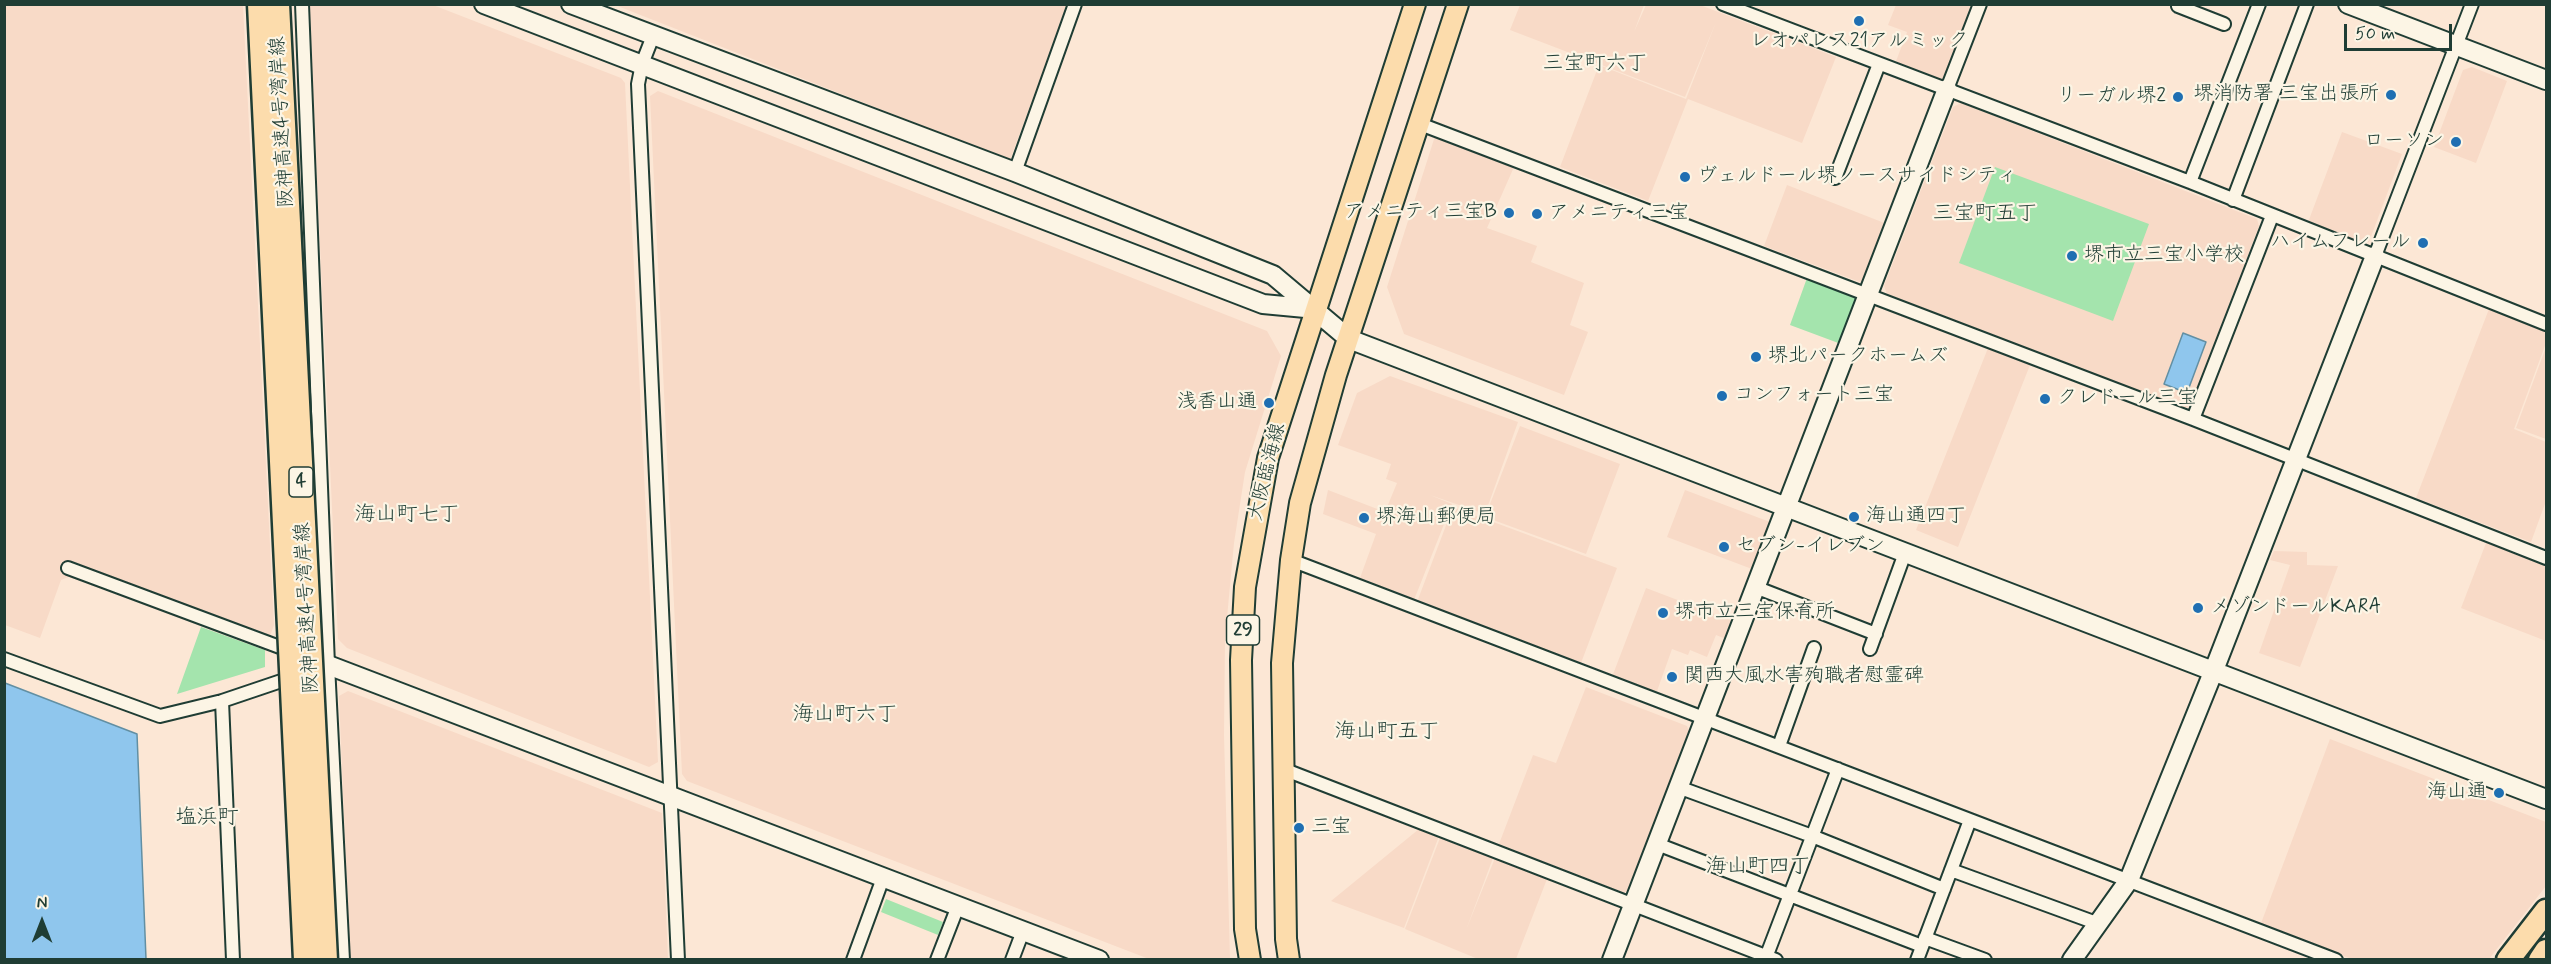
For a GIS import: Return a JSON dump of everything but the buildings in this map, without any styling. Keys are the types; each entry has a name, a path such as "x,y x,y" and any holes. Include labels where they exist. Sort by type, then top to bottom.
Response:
{"highway":[{"name":"阪神高速4号湾岸線","path":"259,4 305,960"},
{"name":"阪神高速4号湾岸線","path":"278,4 326,960"},
{"path":"2508,960 2547,911"},
{"path":"2540,960 2547,951"}],"main road":[{"name":"大阪臨海線","path":"1250,960 1245,928 1242,672 1245,587 1268,458 1415,4"},
{"name":"大阪臨海線","path":"1288,960 1282,663 1291,560 1300,503 1336,375 1458,4"}],"street":[{"path":"302,4 342,960"},
{"path":"484,4 1263,304 1316,309"},
{"path":"571,4 1015,172 1273,275 1349,339 2547,799"},
{"path":"1015,172 1075,4"},
{"path":"1723,4 2190,182 2547,324"},
{"path":"1613,959 1980,4"},
{"path":"2179,4 2178,6 2224,24"},
{"path":"2190,182 2259,4"},
{"path":"2234,200 2307,4"},
{"path":"2348,4 2547,80"},
{"path":"2072,960 2129,880 2214,670 2472,4"},
{"path":"653,36 642,64 638,84 678,960"},
{"path":"1835,178 1879,64"},
{"path":"1420,124 2193,419 2547,558"},
{"path":"2193,419 2272,216"},
{"path":"1870,649 1905,553"},
{"path":"1291,560 2336,960"},
{"path":"68,568 1099,960"},
{"path":"1755,587 1876,634"},
{"path":"1779,746 1814,648"},
{"path":"4,659 160,716 222,701 328,665"},
{"path":"222,701 233,960"},
{"path":"1283,769 1769,958 1789,896 1838,769"},
{"path":"1678,787 1812,836 1944,889"},
{"path":"1917,960 1970,819"},
{"path":"1657,844 1789,896 1923,942 1985,960"},
{"path":"1951,870 2099,924"},
{"path":"853,960 883,878"},
{"path":"937,960 958,906"},
{"path":"1012,960 1023,931"}],"shaded area":[{"path":"4,5 243,5 274,625 265,650 71,576 61,580 40,638 5,625"},
{"path":"309,5 433,5 621,78 625,83 658,762 649,767 347,648 338,639"},
{"path":"615,5 1067,5 1010,160"},
{"path":"1520,5 1644,5 1634,32 1646,5 1700,5 1836,57 1802,143 1688,99 1648,201 1560,167 1599,65 1686,99 1716,22 1685,97 1510,30"},
{"path":"1896,5 1975,5 1948,78 1940,80 1895,64 1907,32 1888,25"},
{"path":"2472,67 2507,81 2476,163 2434,147 2463,70"},
{"path":"658,91 1267,331 1281,356 1245,472 1234,543 1225,639 1224,735 1230,959 1149,959 687,781 682,774 650,96"},
{"name":"堺市立三宝小学校","path":"1961,103 2257,219 2259,226 2191,405 2184,408 1887,294 1884,286 1953,107"},
{"path":"2342,132 2402,154 2369,242 2360,244 2307,225"},
{"path":"1435,136 1514,167 1487,228 1537,246 1531,262 1584,283 1570,325 1588,332 1564,395 1404,334 1387,287"},
{"path":"1787,185 1887,224 1866,279 1860,282 1764,246"},
{"path":"2489,309 2546,331 2546,343 2514,429 2546,442 2546,501 2531,542 2416,498"},
{"path":"2546,347 2546,439 2516,428"},
{"path":"1988,348 2030,365 1958,547 1916,530"},
{"path":"1390,376 1518,422 1485,514 1430,495 1452,504 1414,600 1360,578 1376,534 1323,514 1328,490 1385,512 1397,483 1386,479 1391,464 1338,445 1357,393"},
{"path":"1520,426 1620,464 1586,554 1485,517"},
{"path":"1685,490 1770,522 1752,569 1667,537"},
{"path":"1453,507 1617,568 1581,663 1417,602"},
{"path":"2486,543 2546,566 2546,641 2461,608"},
{"path":"2274,551 2307,552 2307,565 2338,566 2300,667 2259,653 2290,565 2270,560"},
{"path":"1646,588 1733,621 1726,639 1716,635 1707,657 1690,650 1688,655 1672,649 1656,694 1612,677"},
{"path":"1586,687 1687,726 1690,734 1631,889 1624,893 1499,844 1533,755 1556,763"},
{"path":"348,691 662,813 668,959 350,959 339,696"},
{"path":"2330,739 2546,822 2546,886 2489,959 2352,959 2260,926"},
{"path":"1419,829 1439,836 1404,928 1331,901"},
{"path":"1440,838 1493,858 1466,930 1495,858 1547,879 1516,959 1478,959 1405,929"}],"green space":[{"path":"1995,167 2149,224 2113,321 1959,263"},
{"path":"1807,278 1854,296 1857,302 1841,344 1790,325"},
{"path":"201,627 265,650 265,667 177,694"},
{"path":"886,899 943,922 938,935 881,912"}],"water":[{"path":"2183,333 2206,342 2187,393 2164,384"},
{"path":"5,683 137,734 146,959 5,959"}],"place":[{"name":"レオパレス21アルミック","path":"1859,21"},
{"name":"堺消防署 三宝出張所","path":"2391,95"},
{"name":"リーガル堺2","path":"2178,97"},
{"name":"ローソン","path":"2456,142"},
{"name":"ヴェルドール堺ノースサイドシティ","path":"1685,177"},
{"name":"アメニティ三宝B","path":"1509,213"},
{"name":"アメニティ三宝","path":"1537,214"},
{"name":"ハイムフレール","path":"2423,243"},
{"name":"堺市立三宝小学校","path":"2072,256"},
{"name":"堺北パークホームズ","path":"1756,357"},
{"name":"コンフォート三宝","path":"1722,396"},
{"name":"クレドール三宝","path":"2045,399"},
{"name":"浅香山通","path":"1269,403"},
{"name":"海山通四丁","path":"1854,517"},
{"name":"堺海山郵便局","path":"1364,518"},
{"name":"セブン-イレブン","path":"1724,547"},
{"name":"メゾンドールKARA","path":"2198,608"},
{"name":"堺市立三宝保育所","path":"1663,613"},
{"name":"関西大風水害殉職者慰霊碑","path":"1672,677"},
{"name":"海山通","path":"2499,793"},
{"name":"三宝","path":"1299,828"}],"district":[{"name":"三宝町六丁","path":"1595,65"},
{"name":"三宝町五丁","path":"1985,215"},
{"name":"海山町七丁","path":"407,516"},
{"name":"海山町六丁","path":"845,716"},
{"name":"海山町五丁","path":"1387,733"},
{"name":"塩浜町","path":"207,819"},
{"name":"海山町四丁","path":"1758,868"}]}
